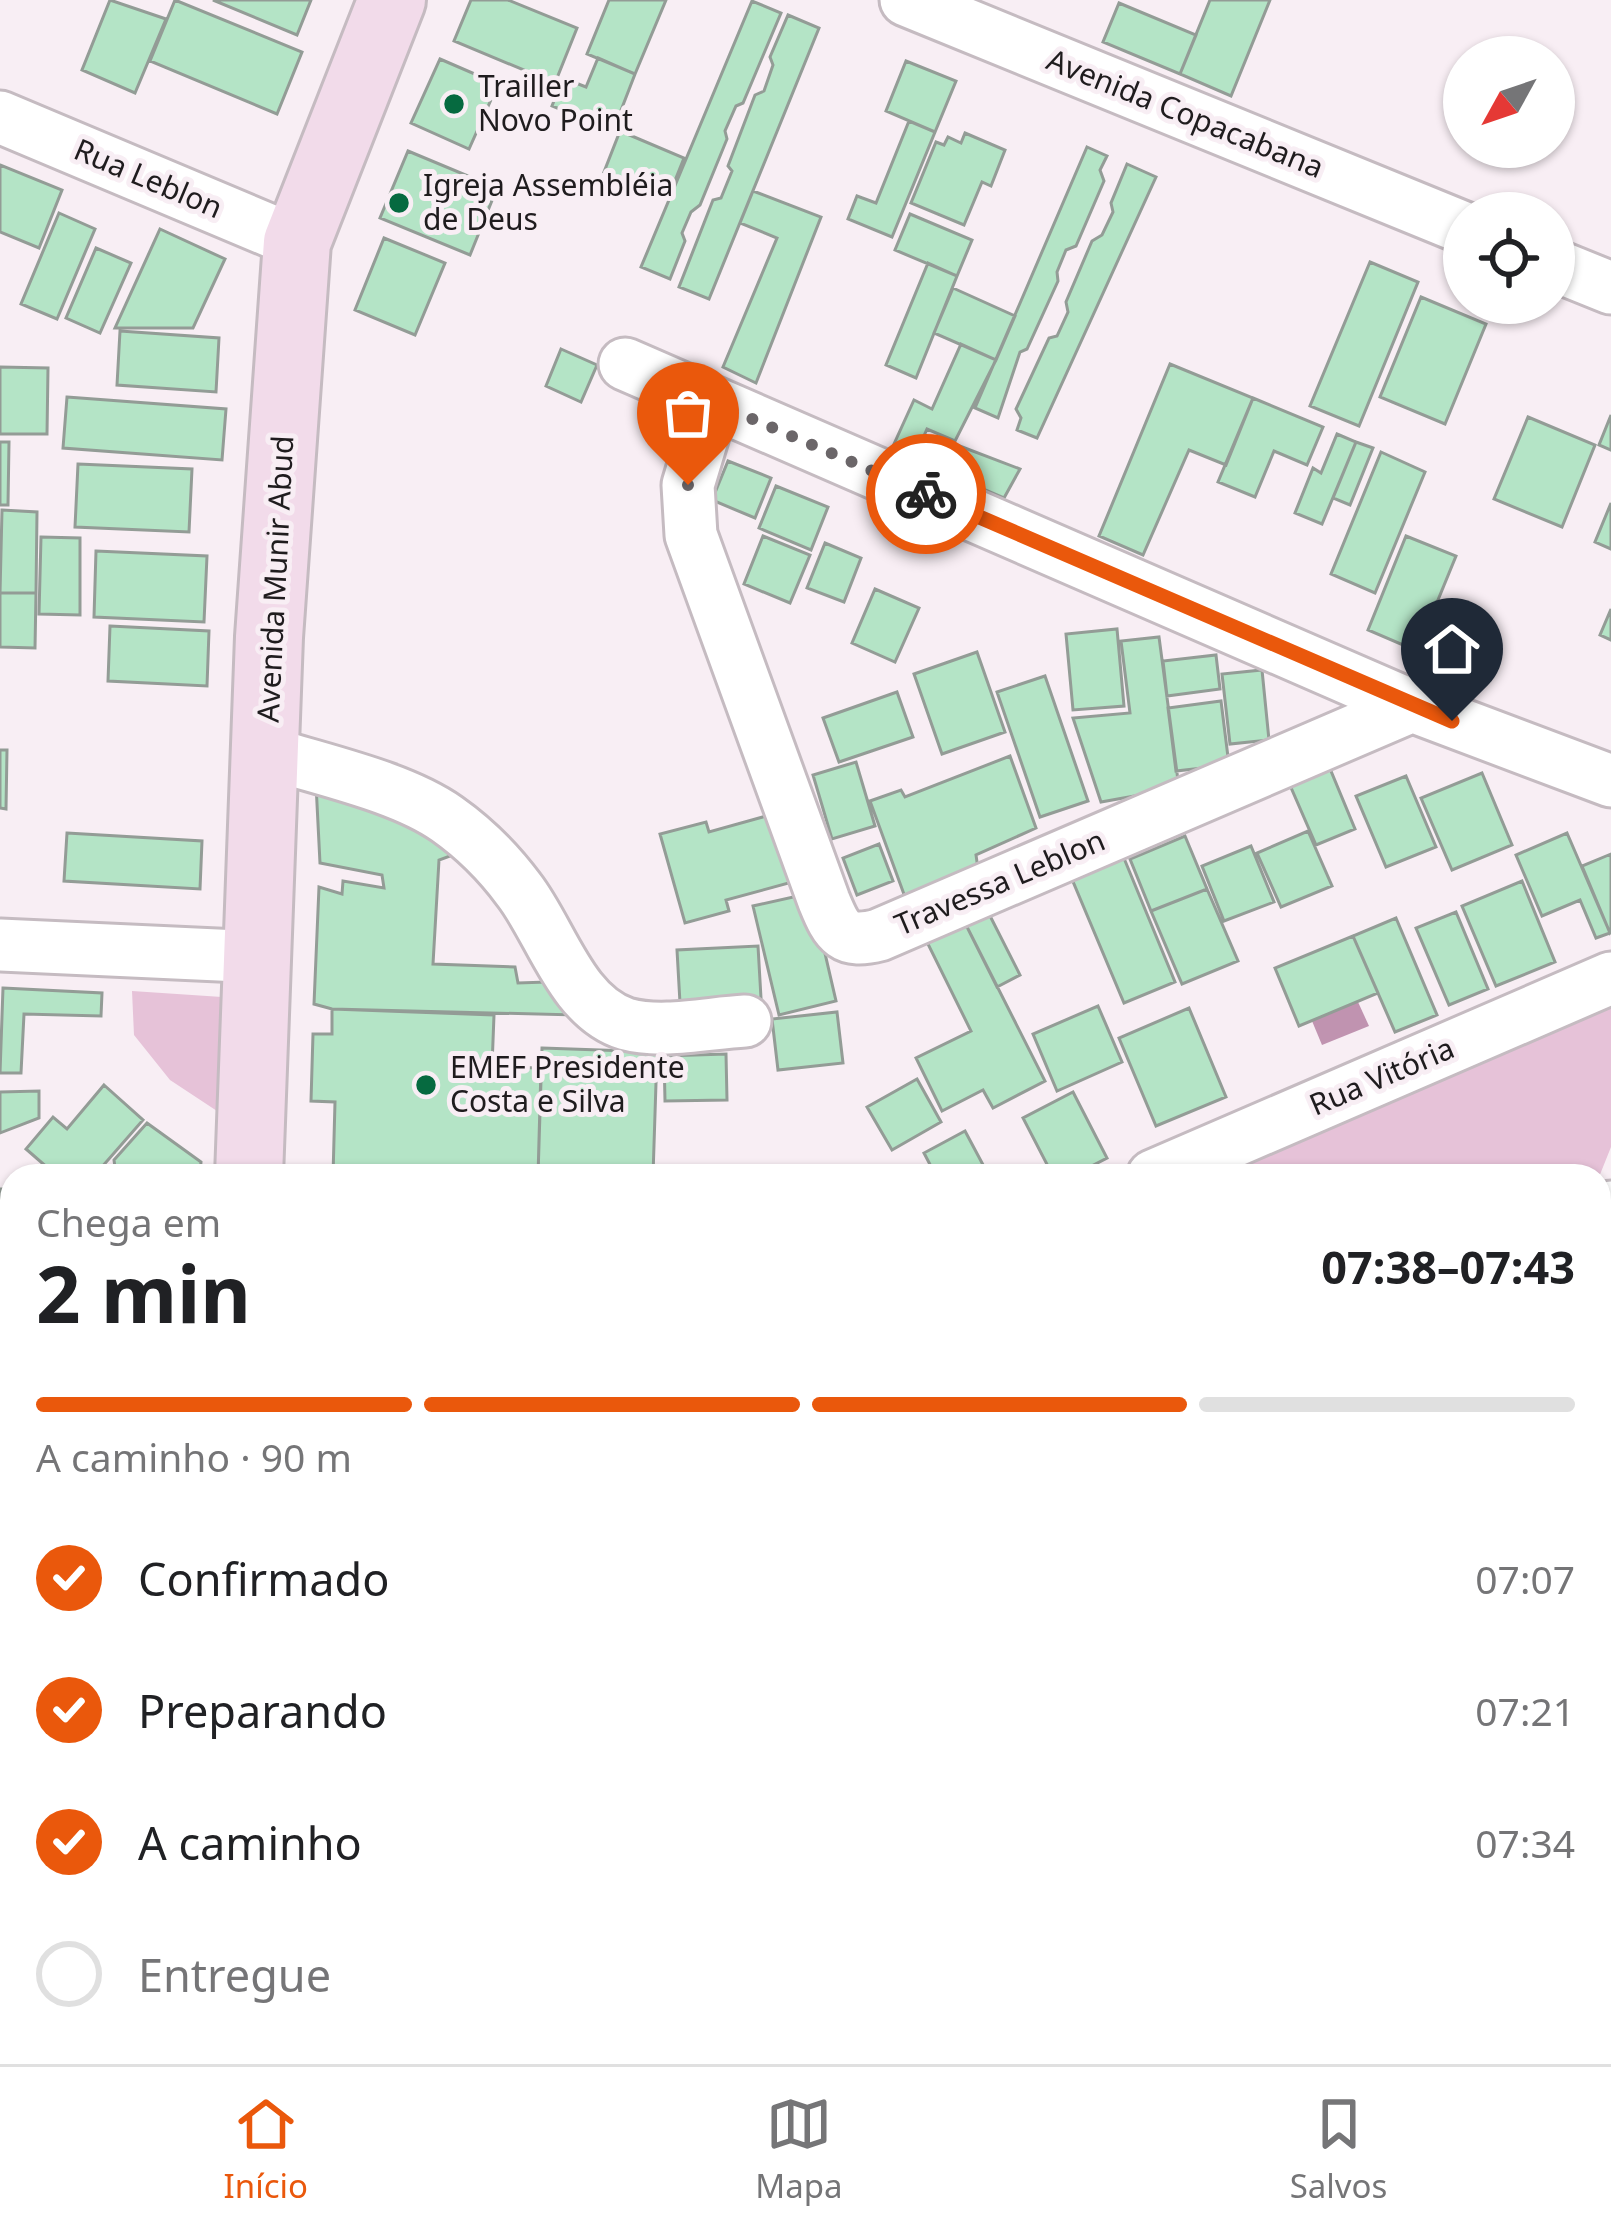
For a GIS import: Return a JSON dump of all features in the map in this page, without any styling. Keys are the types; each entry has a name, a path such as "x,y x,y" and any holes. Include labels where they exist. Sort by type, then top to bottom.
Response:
{"street":[{"name":"Avenida Munir Abud","path":"250,1164 269,638 297,242 392,0"},
{"name":"Avenida Copacabana","path":"906,0 1443,219"},
{"name":"Rua Leblon","path":"0,117 297,242"},
{"path":"1575,273 1611,288"},
{"path":"625,364 1412,706 1611,781"},
{"name":"Travessa Leblon","path":"713,402 688,485 691,535 824,901 847,938 879,935 1412,706"},
{"path":"266,752 404,798 444,817 484,850 521,892 596,1007 624,1024 658,1027 745,1021"},
{"path":"0,946 260,957"},
{"name":"Rua Vitória","path":"1182,1164 1611,978"}],"shaded area":[{"path":"132,991 222,997 217,1111 170,1080 134,1035"},
{"path":"1611,1000 1611,1147 1604,1164 1236,1164"},
{"path":"1358,1002 1369,1026 1322,1045 1312,1021"}],"building":[{"path":"110,0 166,19 135,93 82,70"},
{"path":"175,0 302,52 277,114 150,61"},
{"path":"213,0 311,0 297,35"},
{"path":"471,0 508,0 577,28 555,83 454,41"},
{"path":"609,0 666,0 635,74 587,54"},
{"path":"1210,0 1270,0 1231,96 1180,74"},
{"path":"752,1 781,13 743,103 736,106 725,131 727,139 700,205 691,212 682,233 685,241 670,279 641,267"},
{"path":"1119,3 1196,35 1180,74 1103,42"},
{"path":"788,15 819,28 709,299 679,287 713,200 721,198 732,171 728,166 755,95 764,91 773,65 770,57"},
{"path":"598,58 635,74 613,131 552,106 563,78 586,87"},
{"name":"Trailler Novo Point","path":"440,59 498,84 469,149 411,123"},
{"path":"906,61 956,81 935,132 886,111"},
{"path":"909,121 935,132 892,237 848,219 857,196 876,203"},
{"path":"620,131 684,158 668,198 604,172"},
{"path":"965,133 1005,150 991,186 982,182 964,225 911,203 936,142 944,145 948,137 961,143"},
{"path":"1087,147 1107,156 1100,170 1104,181 1076,246 1066,250 1058,281 1027,349 1020,352 998,418 975,408"},
{"path":"408,151 497,188 470,255 380,218"},
{"path":"1127,164 1156,177 1037,438 1017,430 1021,418 1016,409 1049,338 1057,336 1068,312 1066,302 1092,241 1102,235 1113,212 1111,203"},
{"path":"0,165 62,190 39,248 0,232"},
{"path":"753,191 821,217 756,383 723,367 777,238 740,223"},
{"path":"59,213 95,229 57,319 21,304"},
{"path":"910,214 972,240 957,276 895,250"},
{"path":"160,229 225,259 193,328 115,328"},
{"path":"384,238 445,263 415,335 355,310"},
{"path":"96,248 131,263 100,333 66,318"},
{"path":"1370,262 1418,282 1359,426 1310,406"},
{"path":"928,263 957,276 916,378 886,365"},
{"path":"953,288 1015,316 996,360 934,333"},
{"path":"1421,297 1443,306 1443,324 1486,324 1445,424 1380,397"},
{"path":"120,331 219,338 216,392 117,385"},
{"path":"961,344 996,360 955,441 927,429 911,465 889,455 914,400 932,409"},
{"path":"561,349 597,365 581,402 546,386"},
{"path":"1170,364 1253,398 1226,465 1189,450 1143,555 1099,536"},
{"path":"0,367 48,368 47,434 0,434"},
{"path":"67,397 226,409 222,460 63,448"},
{"path":"1253,398 1323,427 1307,465 1274,451 1255,497 1218,482"},
{"path":"1611,415 1611,450 1599,445"},
{"path":"1528,417 1595,445 1562,527 1494,499"},
{"path":"1337,434 1356,442 1322,524 1295,513 1313,468 1321,473"},
{"path":"0,442 9,442 8,505 0,505"},
{"path":"1356,442 1373,448 1350,505 1333,498"},
{"path":"957,445 1020,469 1004,498 943,472"},
{"path":"1381,452 1425,472 1375,593 1331,574"},
{"path":"728,461 771,478 755,518 712,500"},
{"path":"78,464 192,469 189,532 75,527"},
{"path":"776,486 828,507 811,550 759,528"},
{"path":"1611,503 1611,549 1595,542"},
{"path":"2,510 37,512 36,593 0,593"},
{"path":"763,536 810,555 790,603 744,584"},
{"path":"1406,536 1456,556 1417,651 1368,630"},
{"path":"41,537 80,538 80,615 39,614"},
{"path":"825,543 861,558 844,602 807,588"},
{"path":"96,551 207,556 204,622 94,617"},
{"path":"875,589 919,608 895,662 852,643"},
{"path":"0,593 36,593 35,648 0,647"},
{"path":"1611,609 1611,640 1600,635"},
{"path":"110,626 209,631 207,686 108,681"},
{"path":"1117,629 1124,706 1073,710 1066,634"},
{"path":"1159,637 1179,788 1101,802 1073,718 1130,713 1121,641"},
{"path":"977,652 1005,732 942,754 914,674"},
{"path":"1216,655 1220,689 1167,696 1163,661"},
{"path":"1262,670 1269,740 1230,744 1222,674"},
{"path":"1045,676 1088,801 1040,817 997,692"},
{"path":"897,692 913,737 839,762 823,718"},
{"path":"1221,701 1229,765 1176,771 1168,708"},
{"path":"0,750 7,750 6,809 0,808"},
{"path":"1010,756 1036,828 976,855 978,869 905,897 870,801 901,790 905,797"},
{"path":"1326,759 1355,829 1316,845 1286,776"},
{"path":"856,762 875,826 832,839 813,775"},
{"path":"1482,773 1512,845 1452,870 1421,798"},
{"path":"1406,776 1436,847 1386,867 1356,796"},
{"path":"316,784 426,819 461,852 439,860 433,964 515,967 518,983 547,982 575,1015 332,1009 314,1004 319,887 342,894 343,881 384,888 382,875 320,863"},
{"path":"777,813 796,881 726,900 729,911 685,923 660,834 706,822 709,832"},
{"path":"1308,831 1332,886 1281,907 1257,853"},
{"path":"67,833 202,841 200,889 64,881"},
{"path":"1567,833 1610,933 1596,938 1580,900 1542,916 1516,855"},
{"path":"1185,836 1207,889 1151,911 1130,859"},
{"path":"879,844 893,881 857,895 843,858"},
{"path":"1251,846 1274,902 1224,921 1202,866"},
{"path":"1121,851 1175,982 1124,1003 1069,872"},
{"path":"1611,854 1611,932 1610,933 1582,866"},
{"path":"1522,881 1555,962 1496,986 1462,906"},
{"path":"1207,889 1238,961 1182,984 1151,911"},
{"path":"811,893 836,1001 779,1015 753,906"},
{"path":"985,906 1020,975 997,987 962,917"},
{"path":"1456,912 1488,989 1449,1005 1416,928"},
{"path":"962,917 1045,1081 993,1108 983,1090 942,1111 916,1058 971,1031 924,936"},
{"path":"1396,918 1437,1015 1395,1032 1353,936"},
{"path":"1353,936 1378,993 1299,1026 1275,968"},
{"path":"758,946 761,998 680,1003 677,950"},
{"path":"3,988 102,993 101,1016 24,1014 21,1073 0,1073"},
{"path":"1098,1006 1122,1062 1057,1091 1033,1034"},
{"path":"1189,1008 1226,1097 1156,1126 1119,1038"},
{"name":"EMEF Presidente Costa e Silva","path":"332,1009 494,1015 492,1067 541,1068 538,1164 333,1164 335,1102 311,1101 313,1034 332,1034"},
{"path":"837,1012 843,1063 778,1070 772,1019"},
{"path":"542,1048 657,1052 653,1164 538,1164"},
{"path":"726,1054 727,1100 665,1101 664,1056"},
{"path":"917,1079 941,1122 892,1150 867,1107"},
{"path":"104,1085 143,1120 104,1164 43,1164 26,1149 53,1117 67,1129"},
{"path":"39,1091 39,1118 0,1133 0,1092"},
{"path":"1073,1092 1107,1158 1095,1164 1047,1164 1023,1118"},
{"path":"147,1123 201,1162 114,1164"},
{"path":"965,1131 983,1164 930,1164 924,1153"}],"way so far":[{"path":"688,485 713,402 926,494"}],"place":[{"name":"Trailler Novo Point","path":"454,104"},
{"name":"Igreja Assembléia de Deus","path":"399,203"},
{"name":"EMEF Presidente Costa e Silva","path":"426,1085"}],"route":[{"path":"926,494 1452,721"}]}
